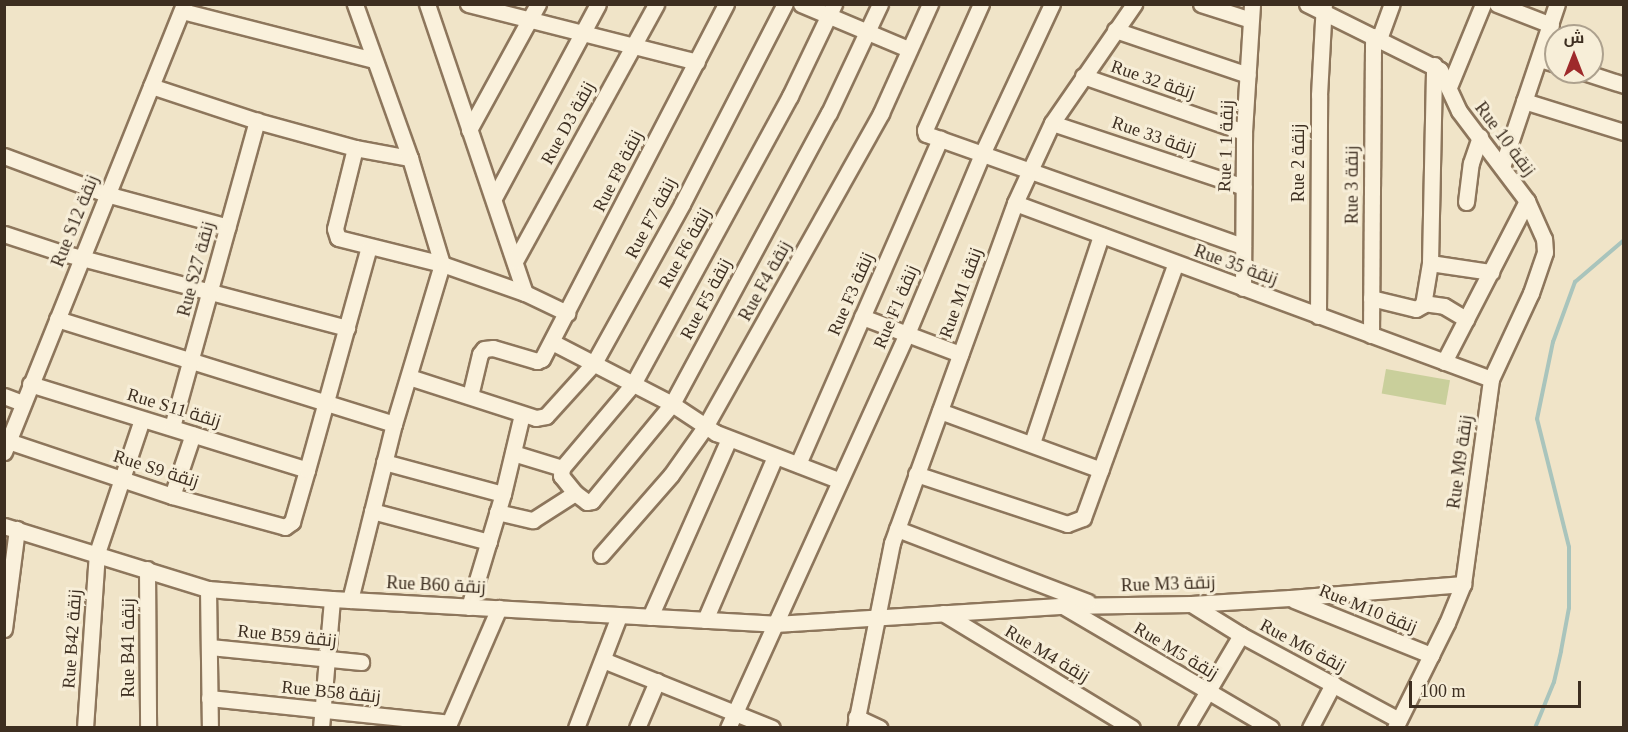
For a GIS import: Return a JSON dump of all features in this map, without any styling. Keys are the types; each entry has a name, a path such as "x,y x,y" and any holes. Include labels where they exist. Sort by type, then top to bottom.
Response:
{"street":[{"path":"350,600 394,424 442,264 410,158 355,4"},
{"path":"427,4 525,293"},
{"path":"468,4 697,62"},
{"path":"469,130 538,4"},
{"path":"494,198 598,4"},
{"name":"Rue D3 زنقة","path":"515,261 656,4"},
{"name":"Rue F8 زنقة","path":"548,349 726,4"},
{"name":"Rue F7 زنقة","path":"522,414 536,418 546,416 594,363 682,204 785,4"},
{"path":"801,4 832,10 866,31 908,49"},
{"name":"Rue F5 زنقة","path":"575,494 587,502 592,501 672,404 829,113 880,4"},
{"name":"Rue F4 زنقة","path":"601,555 671,475 705,427 881,113 930,4"},
{"name":"Rue 35 زنقة","path":"981,4 925,130 926,134 1244,246"},
{"name":"Rue F1 زنقة","path":"728,728 838,480 906,336 982,154 1052,4"},
{"name":"Rue M1 زنقة","path":"855,722 887,560 1015,203 1028,170 1052,123 1134,4"},
{"path":"1202,4 1251,20"},
{"name":"Rue 1 زنقة 1","path":"1242,288 1244,132 1252,4"},
{"path":"1307,4 1323,8 1434,65 1430,263 1424,303 1421,308 1416,309 1371,298"},
{"name":"Rue 3 زنقة","path":"1371,335 1376,37 1392,4"},
{"path":"1449,87 1483,4"},
{"path":"1497,4 1548,24"},
{"path":"1551,24 1557,4"},
{"path":"183,8 374,60"},
{"name":"Rue S12 زنقة","path":"6,447 106,194 183,8"},
{"name":"Rue 2 زنقة","path":"1318,316 1317,171 1323,8"},
{"name":"Rue F6 زنقة","path":"562,468 633,384 790,96 832,10"},
{"path":"1115,30 1248,75"},
{"path":"1502,167 1544,47"},
{"path":"1540,59 1544,60"},
{"name":"Rue 10 زنقة","path":"1434,65 1444,75 1459,111 1527,201 1444,362"},
{"name":"Rue 32 زنقة","path":"1083,76 1244,132"},
{"path":"1604,79 1623,85"},
{"path":"151,87 257,122 355,148 410,158"},
{"path":"1524,101 1623,132"},
{"name":"Rue S27 زنقة","path":"172,427 212,292 257,122"},
{"name":"Rue 33 زنقة","path":"1052,123 1244,187"},
{"path":"1466,202 1471,163 1480,137"},
{"name":"Rue F3 زنقة","path":"798,464 940,139"},
{"path":"355,148 335,234 338,238 442,264 525,293 567,313"},
{"path":"4,156 106,194 228,227"},
{"name":"Rue M9 زنقة","path":"1397,724 1448,623 1462,584 1491,379 1543,263 1544,239 1527,201"},
{"name":"Rue 35 زنقة","path":"1015,203 1491,379"},
{"path":"4,234 346,328"},
{"path":"1032,443 1101,235"},
{"path":"308,470 369,247"},
{"path":"916,474 1067,524 1083,518 1176,263"},
{"path":"1430,263 1491,272"},
{"path":"1424,303 1444,306 1466,319"},
{"path":"862,317 906,336 960,354"},
{"path":"57,319 394,424"},
{"path":"470,396 480,354 484,349 493,348 537,361 548,349 594,363 672,404 705,427 729,439 838,480"},
{"path":"409,377 522,414 503,494 469,607"},
{"name":"Rue S11 زنقة","path":"30,384 308,470"},
{"path":"4,396 22,403"},
{"path":"940,411 1101,470"},
{"name":"Rue B42 زنقة","path":"85,728 97,553 142,418"},
{"path":"172,496 193,435"},
{"path":"650,617 729,439"},
{"name":"Rue S9 زنقة","path":"6,447 122,478 172,496 281,528 292,522 308,470"},
{"path":"497,513 536,520 575,494 561,476 562,468 513,453"},
{"path":"705,620 775,457"},
{"path":"384,462 503,494"},
{"path":"372,511 489,542"},
{"path":"4,629 11,528"},
{"name":"Rue B60 زنقة","path":"11,528 208,589 332,599 775,624 875,618"},
{"path":"897,529 1096,606"},
{"name":"Rue B41 زنقة","path":"147,569 148,728"},
{"name":"Rue M3 زنقة","path":"875,618 1063,606 1191,604 1462,584"},
{"path":"208,589 210,728"},
{"name":"Rue M10 زنقة","path":"1290,598 1431,655"},
{"path":"321,728 332,599"},
{"name":"Rue M6 زنقة","path":"1191,604 1241,635 1333,684 1397,724"},
{"name":"Rue M5 زنقة","path":"1063,606 1271,728"},
{"path":"448,725 499,608"},
{"name":"Rue M4 زنقة","path":"943,613 1132,728"},
{"path":"576,728 619,616"},
{"path":"1186,728 1241,635"},
{"name":"Rue B59 زنقة","path":"210,647 361,662"},
{"path":"603,660 772,728"},
{"path":"637,728 657,681"},
{"path":"1310,728 1333,684"},
{"name":"Rue B58 زنقة","path":"209,698 448,725"},
{"path":"855,722 880,728"}],"green space":[{"path":"1386,369 1450,380 1446,405 1382,394"}],"waterway":[{"path":"1535,728 1554,682 1569,608 1569,547 1537,419 1553,342 1575,282 1624,240"}]}
